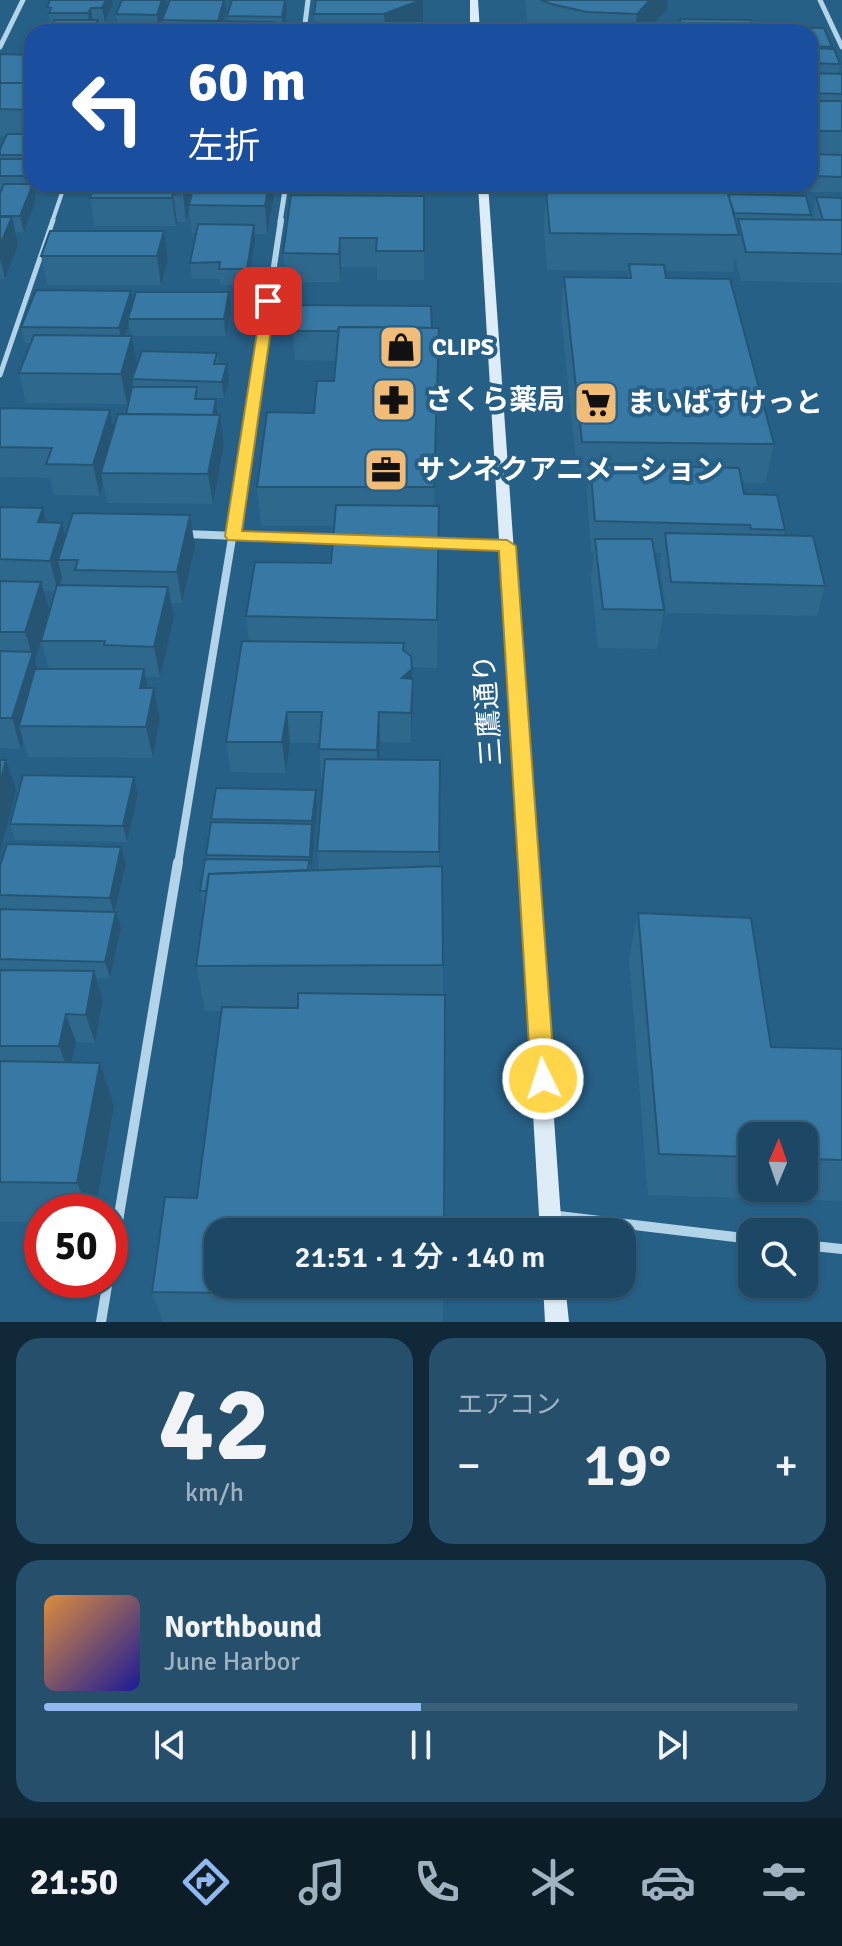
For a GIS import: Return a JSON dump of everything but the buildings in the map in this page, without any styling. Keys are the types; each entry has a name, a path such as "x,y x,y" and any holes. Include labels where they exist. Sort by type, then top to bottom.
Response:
{"main road":[{"path":"474,0 475,24"},
{"name":"三鷹通り","path":"484,192 551,1218"},
{"path":"555,1298 557,1322"}],"street":[{"path":"0,47 23,0"},
{"path":"305,24 308,0"},
{"path":"820,0 842,47"},
{"path":"123,1194 233,536 285,192"},
{"path":"171,534 358,541"},
{"path":"420,543 507,546"},
{"path":"636,1230 738,1238"},
{"path":"818,1246 842,1249"},
{"path":"101,1322 105,1298"}],"lane":[{"path":"0,375 62,192"}],"place":[{"name":"CLIPS","path":"401,347"},
{"name":"さくら薬局","path":"394,400"},
{"name":"まいばすけっと","path":"596,403"},
{"name":"サンネクアニメーション","path":"386,470"}],"route":[{"path":"268,301 233,536 507,546 543,1079"}]}
